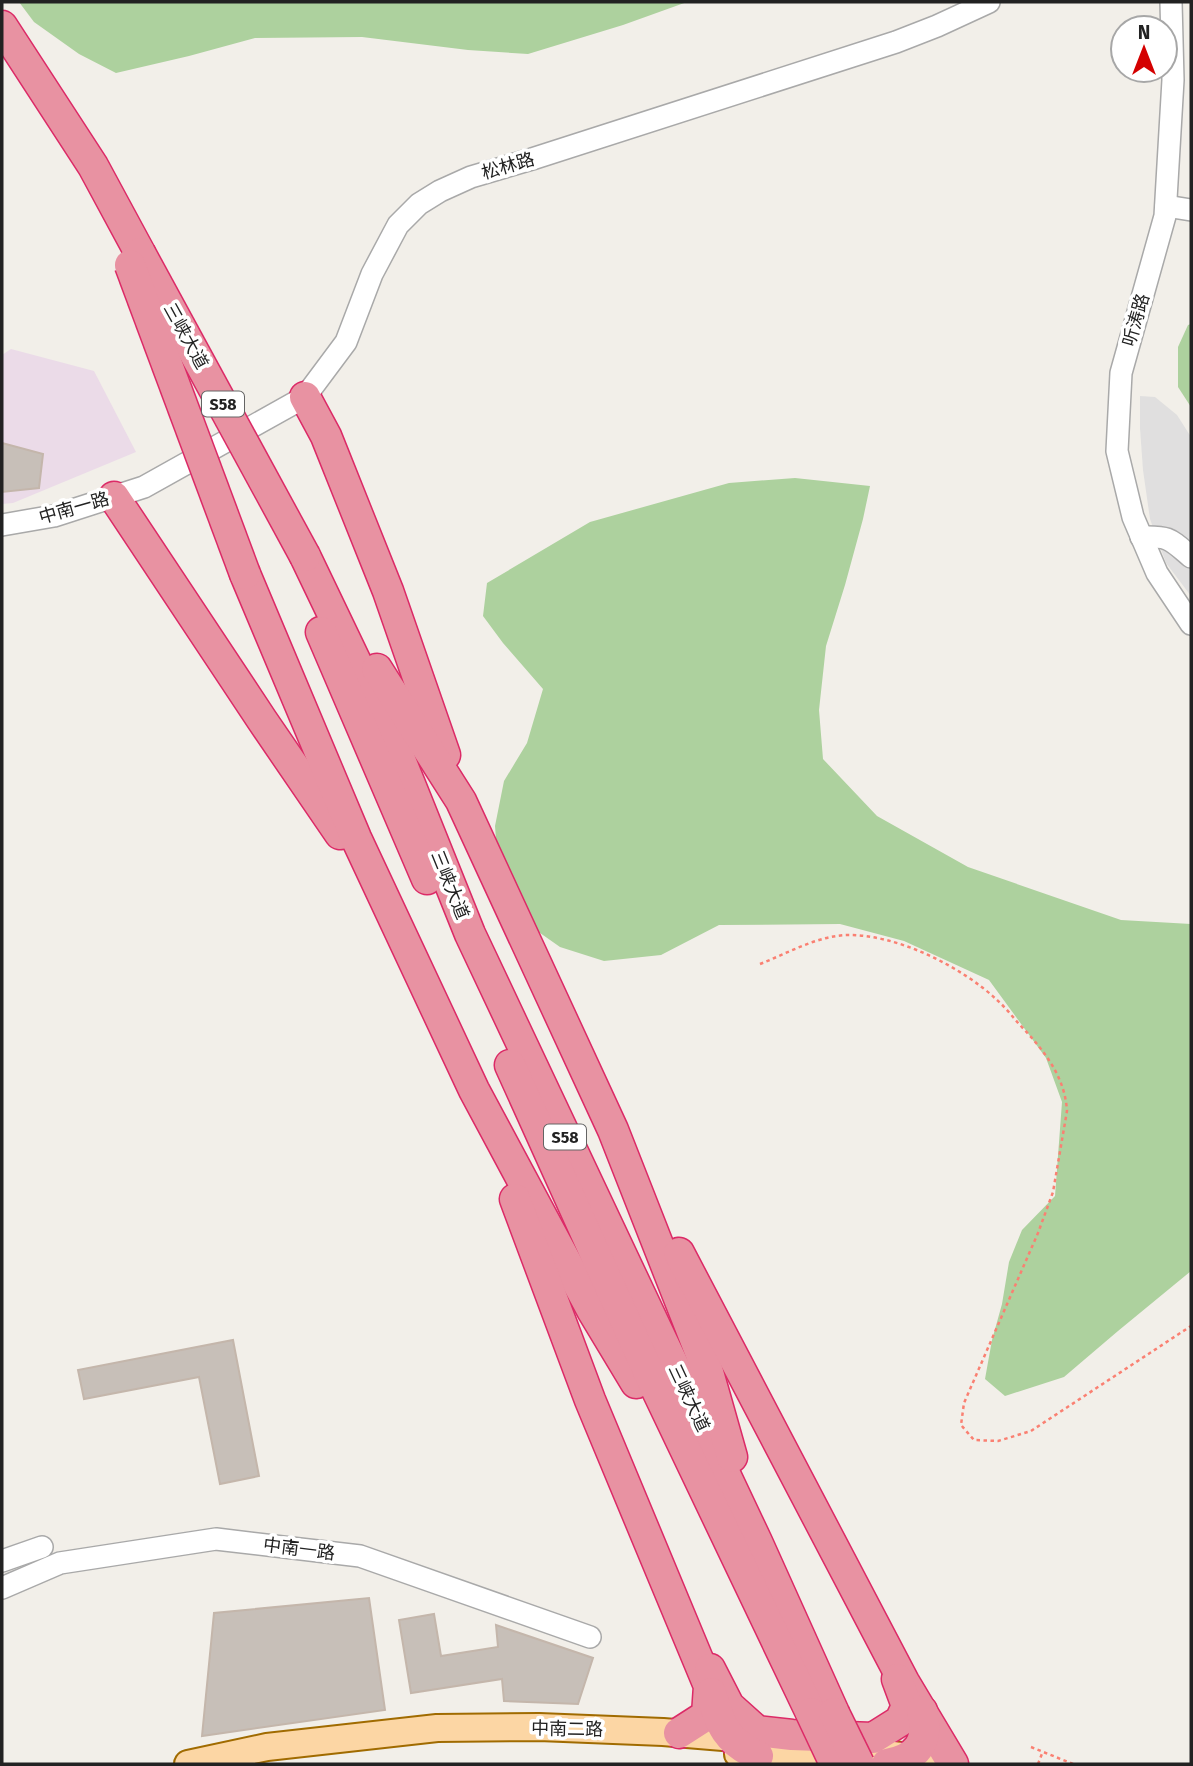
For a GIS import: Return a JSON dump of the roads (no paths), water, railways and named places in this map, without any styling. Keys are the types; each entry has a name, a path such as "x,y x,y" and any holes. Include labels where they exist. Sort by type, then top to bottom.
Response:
{"highway":[{"name":"三峡大道","path":"2,26 93,166 134,257 387,727 470,934 757,1542 823,1713 835,1764"},
{"name":"三峡大道","path":"2,64 66,163 134,257"},
{"path":"134,257 245,574 356,838 474,1090 592,1310 726,1535"},
{"path":"305,397 326,436 388,591 461,801 613,1130 887,1648 953,1764"},
{"path":"114,497 392,915"},
{"path":"298,559 461,801"},
{"name":"三峡大道","path":"298,559 399,816 654,1384 726,1535 823,1713 860,1764"},
{"path":"474,1090 590,1400 709,1686 719,1720 739,1746 758,1756"},
{"path":"613,1130 708,1373 757,1542"},
{"path":"660,1568 729,1706 757,1731 873,1738 891,1727 900,1721 907,1706 887,1648"},
{"path":"679,1733 707,1715 709,1686"},
{"path":"898,1760 916,1752 924,1738 926,1725 922,1711"}],"main road":[{"name":"中南二路","path":"188,1764 267,1746 437,1728 539,1727 730,1737 947,1764"},
{"name":"中南二路","path":"255,1764 436,1743 540,1743 860,1764"}],"street":[{"name":"松林路","path":"144,487 305,397 346,342 372,274 398,225 419,204 440,191 471,177 884,46 989,2"},
{"name":"听涛路","path":"1171,2 1182,78 1162,228 1121,373 1118,451 1133,517 1141,537 1157,573 1191,624"},
{"path":"1166,206 1191,209"},
{"name":"中南一路","path":"2,525 54,516 144,487"},
{"path":"1141,537 1162,536 1191,556"},
{"name":"中南一路","path":"2,1588 60,1563 216,1539 360,1556 590,1637"},
{"path":"2,1561 42,1548"}]}
